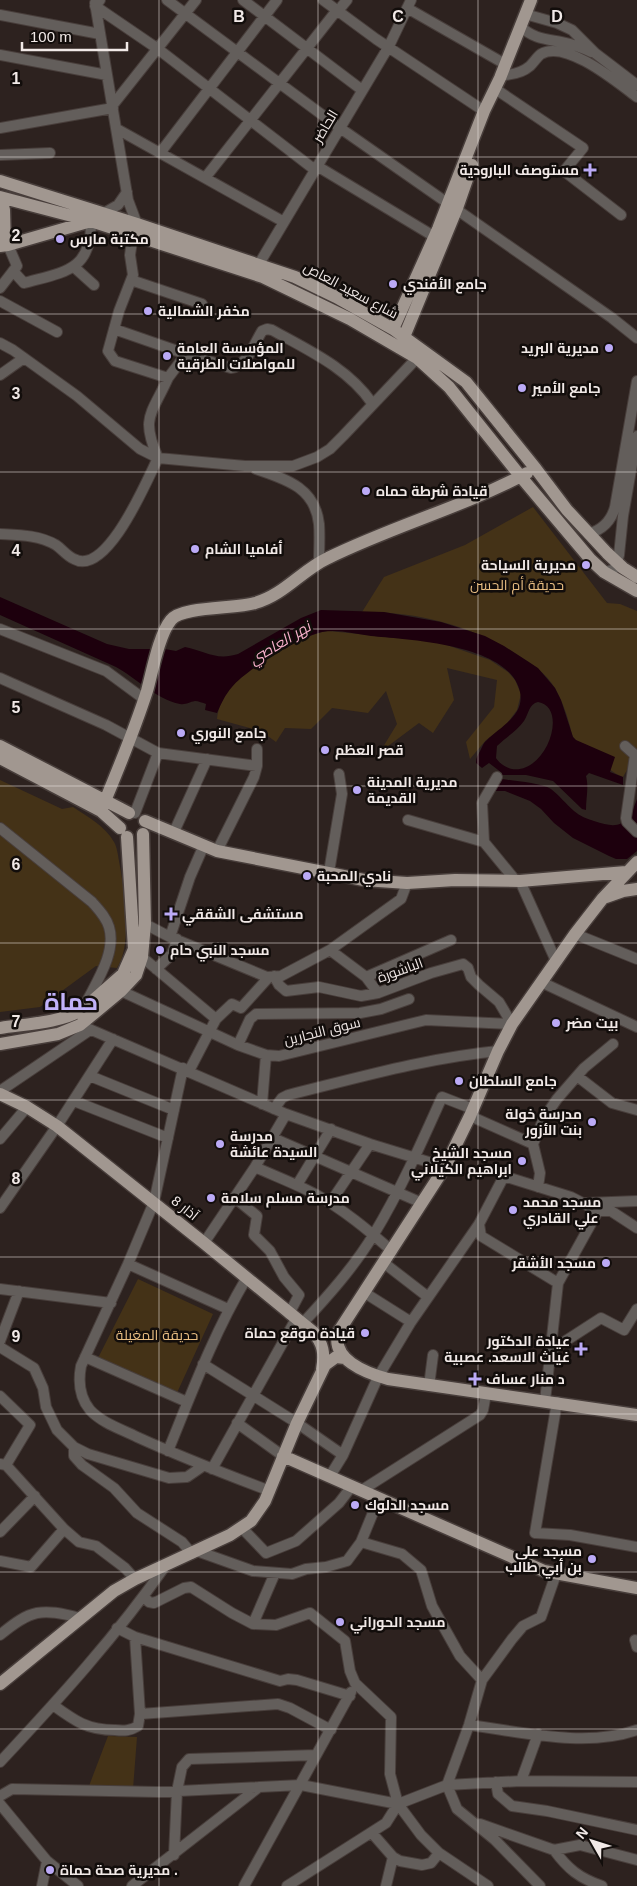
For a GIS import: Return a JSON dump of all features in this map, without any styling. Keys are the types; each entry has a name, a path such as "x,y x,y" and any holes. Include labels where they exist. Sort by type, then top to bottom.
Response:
{"main road":[{"path":"404,337 531,0"},
{"path":"393,329 435,238 453,205 484,111 501,77"},
{"name":"شارع سعيد العاص","path":"0,181 104,213 135,229 259,264 303,281 336,297 393,329 466,382 588,534 617,563 637,577"},
{"path":"0,197 4,210 4,245 90,221"},
{"path":"0,197 90,221 135,229 263,277 350,319 417,358 449,387 591,560 604,572 637,591"},
{"path":"105,801 145,696 161,640 169,622 175,616 210,608 254,604 286,587 319,563 344,550 476,497 536,469"},
{"path":"0,746 138,820"},
{"path":"0,758 101,811 123,833 135,838 138,820"},
{"path":"0,1044 85,1028 118,986 134,949 123,817 174,832 217,851 364,880 407,883 454,880 518,881 626,872"},
{"path":"0,1028 66,1017 82,1010 136,975 142,957 145,924 138,820"},
{"path":"637,862 603,898 575,934 512,1024 445,1167 339,1331 337,1344 345,1358 378,1377 429,1386 637,1415"},
{"path":"603,898 623,891 637,889"},
{"name":"8 آذار","path":"0,1093 27,1106 58,1126 318,1337 324,1351 322,1369"},
{"path":"300,1322 329,1335 339,1331"},
{"path":"0,1684 114,1591 135,1578 195,1552 242,1528 258,1512 270,1491 297,1423 322,1369 332,1359 345,1358"},
{"path":"284,1456 533,1567 556,1574 637,1588"}],"street":[{"path":"167,0 340,128 453,205 612,318 637,338"},
{"path":"0,128 113,107 196,0"},
{"path":"243,0 362,90"},
{"path":"160,153 278,0"},
{"path":"323,0 340,4 380,35 389,46 484,111"},
{"path":"96,2 116,129 135,229 130,255 132,280 119,311 108,351 115,360 168,378"},
{"path":"96,2 316,168 435,238"},
{"path":"205,178 307,49 340,4"},
{"path":"409,4 501,77 583,148 564,171 621,215"},
{"name":"الحاضر","path":"259,264 389,46 409,4"},
{"path":"525,14 564,26 578,35 595,53 637,85"},
{"path":"0,15 100,34"},
{"path":"520,26 539,38 573,44 595,53"},
{"path":"539,38 540,54"},
{"path":"501,77 529,67 540,54 558,52 578,58 599,70 637,97"},
{"path":"0,55 107,75"},
{"path":"116,129 284,222"},
{"path":"0,155 50,153"},
{"path":"104,213 118,205 128,192"},
{"path":"14,271 24,283 70,270 86,253 90,221"},
{"path":"0,288 17,266 4,245"},
{"path":"74,266 94,284"},
{"path":"132,280 202,304"},
{"path":"0,301 57,332"},
{"path":"114,329 231,368 238,367 243,362 262,331 272,330 329,362 362,388 372,403"},
{"path":"0,343 77,396 140,449 158,458 245,466 293,466 317,457 330,449 417,358"},
{"path":"158,458 151,441 148,421 154,404 168,378 186,354"},
{"path":"0,375 24,358"},
{"path":"604,572 613,570 617,563 618,514 637,381"},
{"path":"588,534 601,529 618,514 637,436"},
{"path":"0,534 36,537 53,543 74,560 87,561 99,555 109,546 121,528 158,458"},
{"path":"245,466 291,482 307,496 317,513 319,563"},
{"path":"291,482 293,466"},
{"path":"0,629 106,671 145,696"},
{"path":"0,678 106,725 158,753 257,766"},
{"path":"625,746 635,755 626,818 627,822 637,832"},
{"path":"217,851 254,777 257,766 257,749"},
{"path":"138,820 158,753"},
{"path":"174,832 207,759"},
{"path":"328,872 342,794 339,774"},
{"path":"484,842 482,803 498,777"},
{"path":"408,820 484,842 518,881 556,961"},
{"path":"0,828 92,902 102,913 109,926 111,935 110,947 102,970 82,1010"},
{"path":"156,969 172,954 174,938 190,877 204,845"},
{"path":"145,924 174,938 272,976 281,976 330,950 401,899 407,883"},
{"path":"575,934 637,960"},
{"path":"366,977 451,940"},
{"path":"330,950 366,977 378,993"},
{"path":"142,957 216,1019"},
{"name":"الباشورة","path":"272,976 286,990 319,987 362,996 378,993 431,973 463,964 468,968 471,977 478,985 498,1002 512,1024"},
{"name":"سوق النجارين","path":"102,970 106,979 118,986 238,1045 266,1055 279,1056 426,1020 512,1024"},
{"path":"270,1491 168,1451 110,1424 91,1411 83,1398 79,1382 81,1366 154,1202 174,1110 186,1069 211,1032 216,1019 232,1004 241,1008 272,976"},
{"path":"541,982 637,1027"},
{"path":"238,1045 250,1019 256,1014 360,1013 381,1009 410,999"},
{"path":"0,1093 85,1028 186,1069 286,1114 370,1144 445,1167"},
{"path":"0,1208 58,1126 113,1039"},
{"path":"538,1187 540,1173 533,1144 544,1118 577,1076 613,1044"},
{"path":"274,1109 282,1098 396,1068 453,1056 498,1051"},
{"path":"262,1104 266,1055"},
{"path":"90,1076 174,1110"},
{"path":"577,1076 612,1103 637,1110"},
{"path":"0,1347 34,1368 43,1388 46,1407 56,1430 74,1447 88,1454 169,1478 187,1478 207,1467 300,1322 348,1271 374,1235 415,1158 442,1098 533,1144"},
{"path":"74,1101 168,1138"},
{"path":"0,1138 27,1106"},
{"path":"204,1243 255,1167 286,1114"},
{"path":"297,1185 331,1129"},
{"path":"273,1138 422,1203"},
{"path":"330,1202 370,1144"},
{"path":"255,1167 330,1202 392,1251"},
{"path":"330,1476 343,1455 378,1377 411,1322 480,1224 503,1178 510,1178 571,1197 598,1211 611,1211 637,1228"},
{"path":"235,1198 257,1216 254,1235 270,1251 284,1277 299,1295 300,1322"},
{"path":"583,1203 637,1201"},
{"path":"598,1211 558,1283 550,1350 551,1402 535,1533 570,1535 637,1547"},
{"path":"480,1224 481,1236 558,1283"},
{"path":"384,1263 428,1297"},
{"path":"128,1264 228,1309"},
{"path":"168,1451 203,1364 228,1309 246,1279"},
{"path":"0,1289 111,1302"},
{"path":"0,1341 19,1291"},
{"path":"365,1293 411,1322"},
{"path":"550,1350 601,1318 624,1330 637,1309"},
{"path":"429,1386 434,1355"},
{"path":"85,1357 188,1402"},
{"path":"203,1364 297,1423 343,1455"},
{"path":"242,1528 266,1553 296,1541 357,1488 480,1414 483,1410 486,1394"},
{"path":"0,1396 30,1425 3,1464 64,1529 79,1542 96,1546 135,1578"},
{"path":"237,1423 284,1456"},
{"path":"74,1447 74,1456 82,1465 114,1488 137,1513 195,1552 253,1571 292,1574 306,1569 347,1562 360,1542 379,1498"},
{"path":"0,1532 35,1496"},
{"path":"0,1561 31,1568 64,1529"},
{"path":"360,1542 402,1554 421,1570 432,1606 460,1656 482,1680"},
{"path":"0,1762 53,1705 144,1597 166,1565"},
{"path":"253,1624 275,1573"},
{"path":"540,1886 495,1840 457,1809 447,1785 469,1725 482,1680 524,1626 541,1617 556,1574"},
{"path":"144,1597 149,1602 154,1603 191,1586 232,1613 253,1624 276,1625 310,1613 345,1641 350,1671 355,1684 391,1717 390,1774 398,1804 421,1835 439,1854 488,1886"},
{"path":"0,1635 27,1615 42,1611 58,1612 80,1618"},
{"path":"117,1628 135,1637 280,1681 288,1679 297,1680 350,1696"},
{"path":"53,1705 73,1719 97,1730 131,1731 138,1726 140,1714 135,1637"},
{"path":"244,1886 355,1684"},
{"path":"140,1714 278,1704 290,1708 331,1730"},
{"path":"469,1725 538,1734 589,1738 637,1730"},
{"path":"521,1781 538,1734"},
{"path":"174,1854 177,1791 182,1767 188,1759 316,1756"},
{"path":"0,1796 12,1789 158,1792 301,1785 398,1804 447,1785 521,1781 637,1782"},
{"path":"496,1782 498,1794 512,1806 547,1811 637,1830"},
{"path":"132,1886 259,1787"},
{"path":"0,1804 47,1861 78,1886"},
{"path":"287,1886 386,1824 398,1804"},
{"path":"470,1821 554,1850 580,1845 637,1860"},
{"path":"372,1832 393,1857 410,1864 422,1865 431,1863 439,1854"},
{"path":"554,1850 566,1866 584,1879 602,1886"},
{"path":"386,1886 393,1857"},
{"path":"42,1886 47,1861"}],"green space":[{"name":"حديقة أم الحسن","path":"533,507 607,603 620,604 637,611 637,752 623,777 611,770 590,747 576,740 572,735 566,714 555,688 538,669 518,655 482,636 443,622 403,614 362,612 384,577 465,545"},
{"path":"328,631 444,644 490,660 508,672 515,680 521,694 517,710 505,726 486,740 470,759 466,742 494,707 497,680 447,668 454,700 433,733 419,723 380,752 397,724 386,691 368,713 332,708 311,729 285,728 276,742 261,731 217,719 224,697 241,678 278,652 305,638"},
{"path":"0,780 62,809 73,807 106,831 117,849 125,900 126,931 122,958 117,968 96,966 40,1007 0,1012"},
{"name":"حديقة المغيلة","path":"138,1279 213,1314 176,1395 97,1360"},
{"path":"108,1736 137,1737 133,1789 89,1786"}],"water":[{"name":"نهر العاصي","path":"0,597 107,644 129,649 165,649 176,651 185,647 217,656 238,654 301,618 321,610 384,612 441,622 485,636 538,668 555,688 573,737 615,757 610,772 623,777 623,785 589,773 586,776 586,810 582,809 553,781 526,775 502,775 489,763 482,768 476,763 476,759 486,741 510,720 519,707 521,700 520,692 512,676 498,664 479,654 433,643 346,632 322,632 288,647 249,672 230,690 217,713 205,710 206,704 199,702 180,704 163,698 116,667 0,615","holes":["538,702 547,707 552,715 553,727 544,751 535,761 524,768 512,769 501,764 496,758 497,746 521,725 535,703"]},
{"path":"502,779 547,787 579,814 603,824 617,825 622,823 630,815 637,799 637,851 627,859 616,859 573,838 530,801 505,791 494,791"}],"place":[{"name":"مستوصف البارودية","path":"590,170"},
{"name":"مكتبة مارس","path":"60,239"},
{"name":"جامع الأفندي","path":"393,284"},
{"name":"مخفر الشمالية","path":"148,311"},
{"name":"مديرية البريد","path":"609,348"},
{"name":"المؤسسة العامة للمواصلات الطرقية","path":"167,356"},
{"name":"جامع الأمير","path":"522,388"},
{"name":"قيادة شرطة حماه","path":"366,491"},
{"name":"أفاميا الشام","path":"195,549"},
{"name":"مديرية السياحة","path":"586,565"},
{"name":"جامع النوري","path":"181,733"},
{"name":"قصر العظم","path":"325,750"},
{"name":"مديرية المدينة القديمة","path":"357,790"},
{"name":"نادي المحبة","path":"307,876"},
{"name":"مستشفى الشققي","path":"171,914"},
{"name":"مسجد النبي حام","path":"160,950"},
{"name":"بيت مضر","path":"556,1023"},
{"name":"جامع السلطان","path":"459,1081"},
{"name":"مدرسة خولة بنت الأزور","path":"592,1122"},
{"name":"مدرسة السيدة عائشة","path":"220,1144"},
{"name":"مسجد الشيخ ابراهيم الكيلاني","path":"522,1161"},
{"name":"مدرسة مسلم سلامة","path":"211,1198"},
{"name":"مسجد محمد علي القادري","path":"513,1210"},
{"name":"مسجد الأشقر","path":"606,1263"},
{"name":"قيادة موقع حماة","path":"365,1333"},
{"name":"عيادة الدكتور غياث الاسعد. عصبية","path":"581,1349"},
{"name":"د منار عساف","path":"475,1379"},
{"name":"مسجد الدلوك","path":"355,1505"},
{"name":"مسجد علي بن أبي طالب","path":"592,1559"},
{"name":"مسجد الحوراني","path":"340,1622"},
{"name":"مديرية صحة حماة .","path":"50,1870"}],"district":[{"name":"حماة","path":"71,1002"}]}
